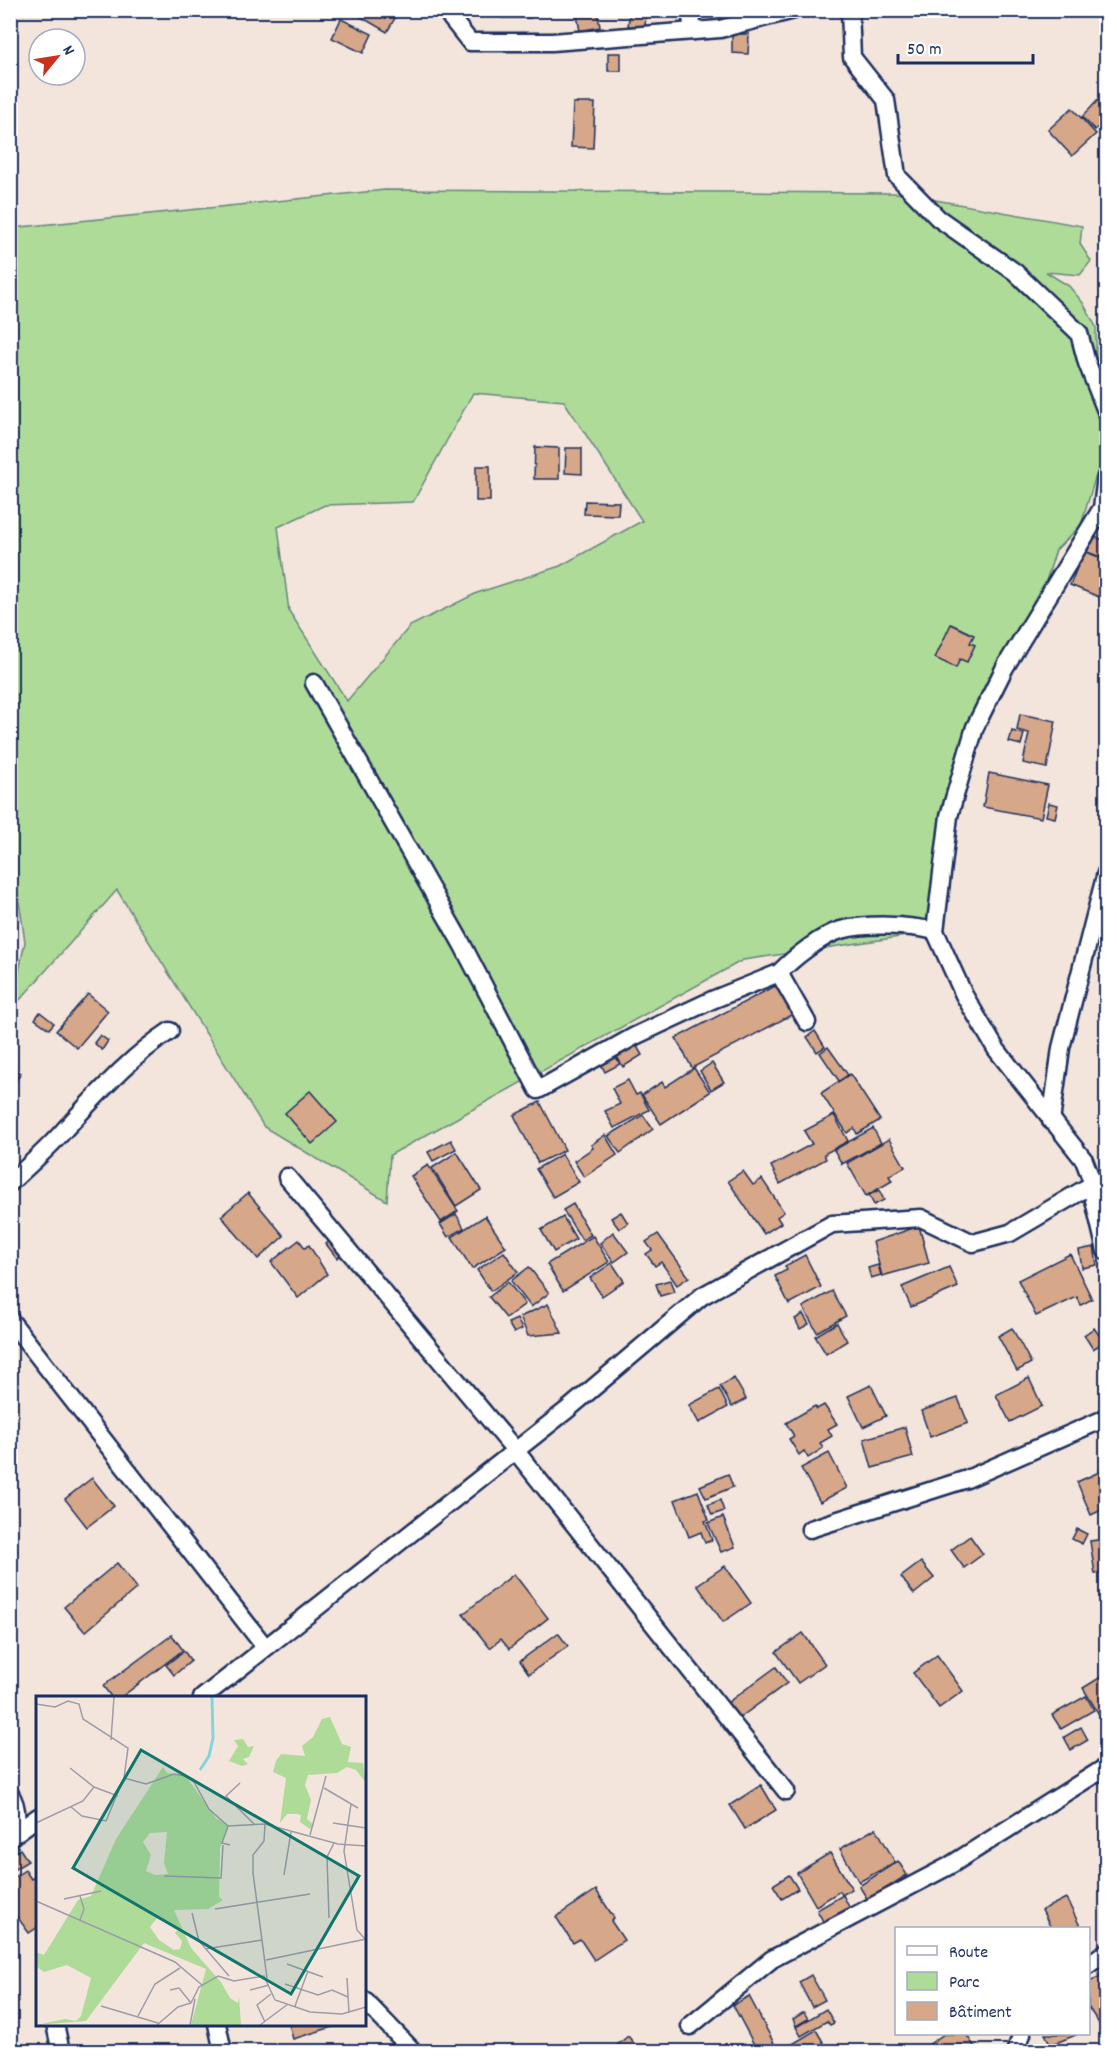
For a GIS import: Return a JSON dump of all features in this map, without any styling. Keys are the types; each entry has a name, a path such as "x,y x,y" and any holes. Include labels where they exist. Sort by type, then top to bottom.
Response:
{"street":[{"path":"448,10 451,18 470,42 552,42 720,29 794,10"},
{"path":"690,10 693,31"},
{"path":"850,10 852,57 886,100 897,176 938,218 1015,272 1079,333 1107,411"},
{"path":"1107,477 1102,508 1005,667 975,728 948,816 935,931 964,995 986,1031 1051,1121 1084,1160 1094,1184 1094,1200 1107,1251"},
{"path":"314,684 462,944 538,1090 654,1027 779,973 792,959 840,930 902,926 935,931"},
{"path":"1051,1121 1061,1048 1107,873"},
{"path":"779,973 807,1022"},
{"path":"10,1183 65,1130 107,1082 170,1031"},
{"path":"287,1177 515,1450 786,1791"},
{"path":"204,1696 515,1450 702,1296 831,1224 921,1218 973,1243 1010,1233 1094,1184"},
{"path":"10,1320 265,1647"},
{"path":"810,1529 967,1479 1107,1418"},
{"path":"690,2026 772,1959 949,1866 1107,1767"},
{"path":"10,1794 16,1802 13,1836"},
{"path":"13,1836 36,1819"},
{"path":"1090,1964 1107,1952"},
{"path":"366,2002 414,2052"},
{"path":"55,2026 61,2052"},
{"path":"217,2026 223,2052"},
{"path":"1015,2052 1022,2035"}],"green space":[{"path":"385,190 896,193 1082,226 1080,244 1091,261 1080,275 1046,272 1069,286 1083,303 1096,327 1096,356 1106,387 1106,457 1096,475 1081,525 1056,550 1025,647 978,727 940,812 935,890 940,931 743,960 390,1155 387,1201 264,1127 117,890 11,1010 25,942 15,873 10,872 11,228","holes":["473,393 564,401 642,521 560,566 477,593 410,626 347,701 289,611 278,527 325,505 413,502"]}],"building":[{"path":"349,10 397,10 399,11 387,32"},
{"path":"502,10 530,10 530,18 502,18"},
{"path":"576,10 597,10 600,27 580,31"},
{"path":"630,11 646,13 645,27 628,26"},
{"path":"341,19 372,34 363,53 332,38"},
{"path":"732,34 749,34 748,54 732,53"},
{"path":"608,53 621,53 621,71 608,71"},
{"path":"1099,99 1106,106 1106,119 1095,130 1082,117"},
{"path":"573,103 595,103 593,148 571,147"},
{"path":"1072,108 1096,134 1072,156 1048,130"},
{"path":"535,447 559,448 559,479 534,479"},
{"path":"566,448 582,448 582,474 565,473"},
{"path":"476,466 490,466 490,501 476,501"},
{"path":"585,501 619,502 618,515 584,514"},
{"path":"1093,536 1106,541 1106,559 1087,552"},
{"path":"1084,551 1106,560 1104,599 1070,585"},
{"path":"951,624 974,635 970,643 975,645 967,662 960,659 956,668 935,658"},
{"path":"1020,714 1056,721 1047,768 1023,763 1029,733 1017,730"},
{"path":"1012,731 1024,734 1021,745 1009,742"},
{"path":"989,773 1048,785 1041,818 983,807"},
{"path":"1049,803 1058,805 1055,818 1046,816"},
{"path":"777,985 793,1014 692,1068 676,1038"},
{"path":"88,994 108,1011 77,1048 56,1031"},
{"path":"40,1012 54,1023 49,1029 35,1019"},
{"path":"815,1031 825,1047 817,1052 807,1037"},
{"path":"100,1035 108,1041 102,1050 94,1043"},
{"path":"635,1043 642,1055 623,1067 616,1055"},
{"path":"828,1047 848,1075 839,1081 820,1053"},
{"path":"614,1054 620,1064 605,1072 600,1062"},
{"path":"712,1063 724,1082 711,1090 700,1071"},
{"path":"10,1066 21,1073 10,1089"},
{"path":"694,1068 710,1092 661,1124 642,1095 662,1082 665,1087"},
{"path":"850,1074 880,1120 857,1134 854,1128 847,1133 821,1093"},
{"path":"628,1080 636,1095 640,1093 649,1110 614,1128 605,1111 620,1104 612,1088"},
{"path":"310,1091 337,1122 312,1144 285,1113"},
{"path":"540,1102 565,1150 538,1163 514,1115"},
{"path":"643,1115 653,1129 620,1153 608,1136"},
{"path":"834,1115 848,1141 824,1154 826,1159 780,1184 771,1166 812,1144 804,1131"},
{"path":"873,1128 881,1143 842,1164 834,1150"},
{"path":"605,1135 617,1155 584,1177 574,1161 593,1148 591,1145"},
{"path":"889,1139 905,1167 889,1176 892,1181 866,1196 847,1163"},
{"path":"451,1140 456,1149 433,1161 428,1152"},
{"path":"457,1152 481,1190 456,1206 432,1168"},
{"path":"562,1154 579,1182 553,1197 536,1169"},
{"path":"428,1165 458,1211 441,1222 411,1176"},
{"path":"743,1171 753,1185 762,1179 784,1212 777,1217 781,1223 764,1234 728,1181"},
{"path":"879,1190 884,1200 874,1205 869,1195"},
{"path":"248,1193 284,1236 258,1259 221,1216"},
{"path":"573,1204 591,1235 582,1240 563,1210"},
{"path":"621,1212 628,1223 619,1229 611,1218"},
{"path":"456,1214 464,1228 448,1237 440,1224"},
{"path":"485,1216 506,1247 472,1269 452,1237"},
{"path":"563,1217 576,1239 554,1252 541,1230"},
{"path":"919,1226 929,1263 882,1276 873,1242"},
{"path":"613,1232 628,1252 614,1262 600,1243"},
{"path":"658,1234 689,1277 677,1285 661,1262 655,1266 646,1254 652,1250 646,1242"},
{"path":"593,1236 609,1262 563,1291 547,1264"},
{"path":"334,1237 346,1252 337,1258 326,1244"},
{"path":"299,1240 305,1248 309,1245 327,1274 298,1298 271,1262"},
{"path":"1094,1247 1097,1265 1082,1268 1079,1250"},
{"path":"504,1252 518,1272 491,1291 477,1270"},
{"path":"1070,1254 1092,1299 1081,1305 1077,1297 1036,1316 1018,1280"},
{"path":"805,1255 821,1287 789,1304 775,1276 787,1270 785,1266"},
{"path":"612,1263 624,1281 602,1296 590,1278"},
{"path":"878,1265 881,1275 871,1278 868,1268"},
{"path":"529,1267 549,1293 531,1307 511,1281"},
{"path":"949,1267 958,1287 911,1307 902,1287"},
{"path":"670,1280 674,1292 660,1296 656,1284"},
{"path":"508,1282 525,1304 506,1318 489,1297"},
{"path":"832,1291 846,1316 817,1332 803,1307"},
{"path":"548,1304 562,1333 528,1336 520,1317"},
{"path":"803,1314 809,1324 800,1329 795,1319"},
{"path":"517,1319 522,1329 514,1333 508,1323"},
{"path":"837,1323 847,1341 826,1354 815,1336"},
{"path":"1012,1328 1031,1363 1017,1371 998,1336"},
{"path":"1094,1328 1104,1342 1093,1349 1084,1335"},
{"path":"734,1378 746,1399 732,1407 720,1386"},
{"path":"1029,1378 1042,1406 1010,1422 996,1395"},
{"path":"871,1385 886,1416 863,1427 848,1396"},
{"path":"719,1389 728,1407 699,1423 689,1405"},
{"path":"958,1398 968,1423 930,1437 921,1411"},
{"path":"824,1405 837,1424 828,1429 832,1436 820,1443 823,1448 808,1458 804,1451 799,1455 789,1439 794,1436 786,1423 815,1406 817,1409"},
{"path":"905,1427 913,1457 872,1468 864,1439"},
{"path":"829,1453 847,1488 820,1502 801,1468"},
{"path":"1106,1469 1106,1508 1091,1515 1077,1482"},
{"path":"728,1474 733,1487 706,1498 700,1486"},
{"path":"92,1478 114,1506 87,1527 65,1499"},
{"path":"698,1491 709,1520 705,1521 712,1540 705,1543 701,1532 689,1537 675,1500"},
{"path":"720,1500 724,1511 712,1515 708,1505"},
{"path":"723,1517 735,1547 721,1552 708,1523"},
{"path":"1077,1529 1087,1534 1082,1544 1072,1539"},
{"path":"970,1536 983,1554 964,1568 951,1550"},
{"path":"1106,1539 1106,1572 1095,1574 1090,1541"},
{"path":"921,1562 934,1578 914,1594 901,1577"},
{"path":"117,1563 137,1588 85,1632 64,1607"},
{"path":"725,1566 751,1603 723,1622 697,1585"},
{"path":"514,1574 548,1618 509,1649 501,1639 490,1648 463,1614"},
{"path":"558,1633 568,1646 529,1674 520,1661"},
{"path":"803,1633 825,1664 798,1683 776,1652"},
{"path":"172,1635 183,1650 123,1696 110,1696 103,1686"},
{"path":"184,1651 191,1661 174,1675 166,1665"},
{"path":"937,1655 963,1691 939,1708 913,1673"},
{"path":"776,1667 787,1683 738,1719 727,1703"},
{"path":"1104,1675 1106,1679 1106,1726 1083,1688"},
{"path":"1086,1696 1094,1710 1061,1729 1052,1715"},
{"path":"1081,1727 1088,1740 1071,1750 1064,1737"},
{"path":"761,1785 776,1810 745,1829 730,1805"},
{"path":"876,1828 895,1862 859,1882 840,1849"},
{"path":"20,1849 28,1861 10,1872 10,1856"},
{"path":"830,1853 852,1889 842,1895 840,1891 816,1906 797,1873"},
{"path":"898,1861 907,1875 868,1900 859,1886"},
{"path":"25,1870 31,1879 36,1876 36,1928 29,1933 10,1907 10,1880"},
{"path":"789,1875 798,1889 782,1899 773,1885"},
{"path":"596,1890 614,1918 611,1921 624,1940 594,1960 580,1939 573,1943 556,1917"},
{"path":"843,1895 850,1909 824,1923 817,1910"},
{"path":"1066,1898 1080,1927 1050,1927 1042,1910"},
{"path":"1103,1974 1106,1979 1106,2034 1090,2010 1090,1982"},
{"path":"811,1975 825,2000 812,2007 799,1982"},
{"path":"749,1996 777,2049 772,2052 758,2052 733,2005"},
{"path":"826,2009 834,2023 830,2025 827,2021 801,2036 796,2027"},
{"path":"804,2012 808,2019 796,2026 793,2019"},
{"path":"290,2026 335,2026 293,2039"},
{"path":"816,2030 829,2052 792,2052 789,2046"},
{"path":"943,2035 967,2035 978,2052 918,2052"},
{"path":"1046,2035 1076,2035 1051,2045"},
{"path":"628,2036 641,2052 609,2052"}]}
